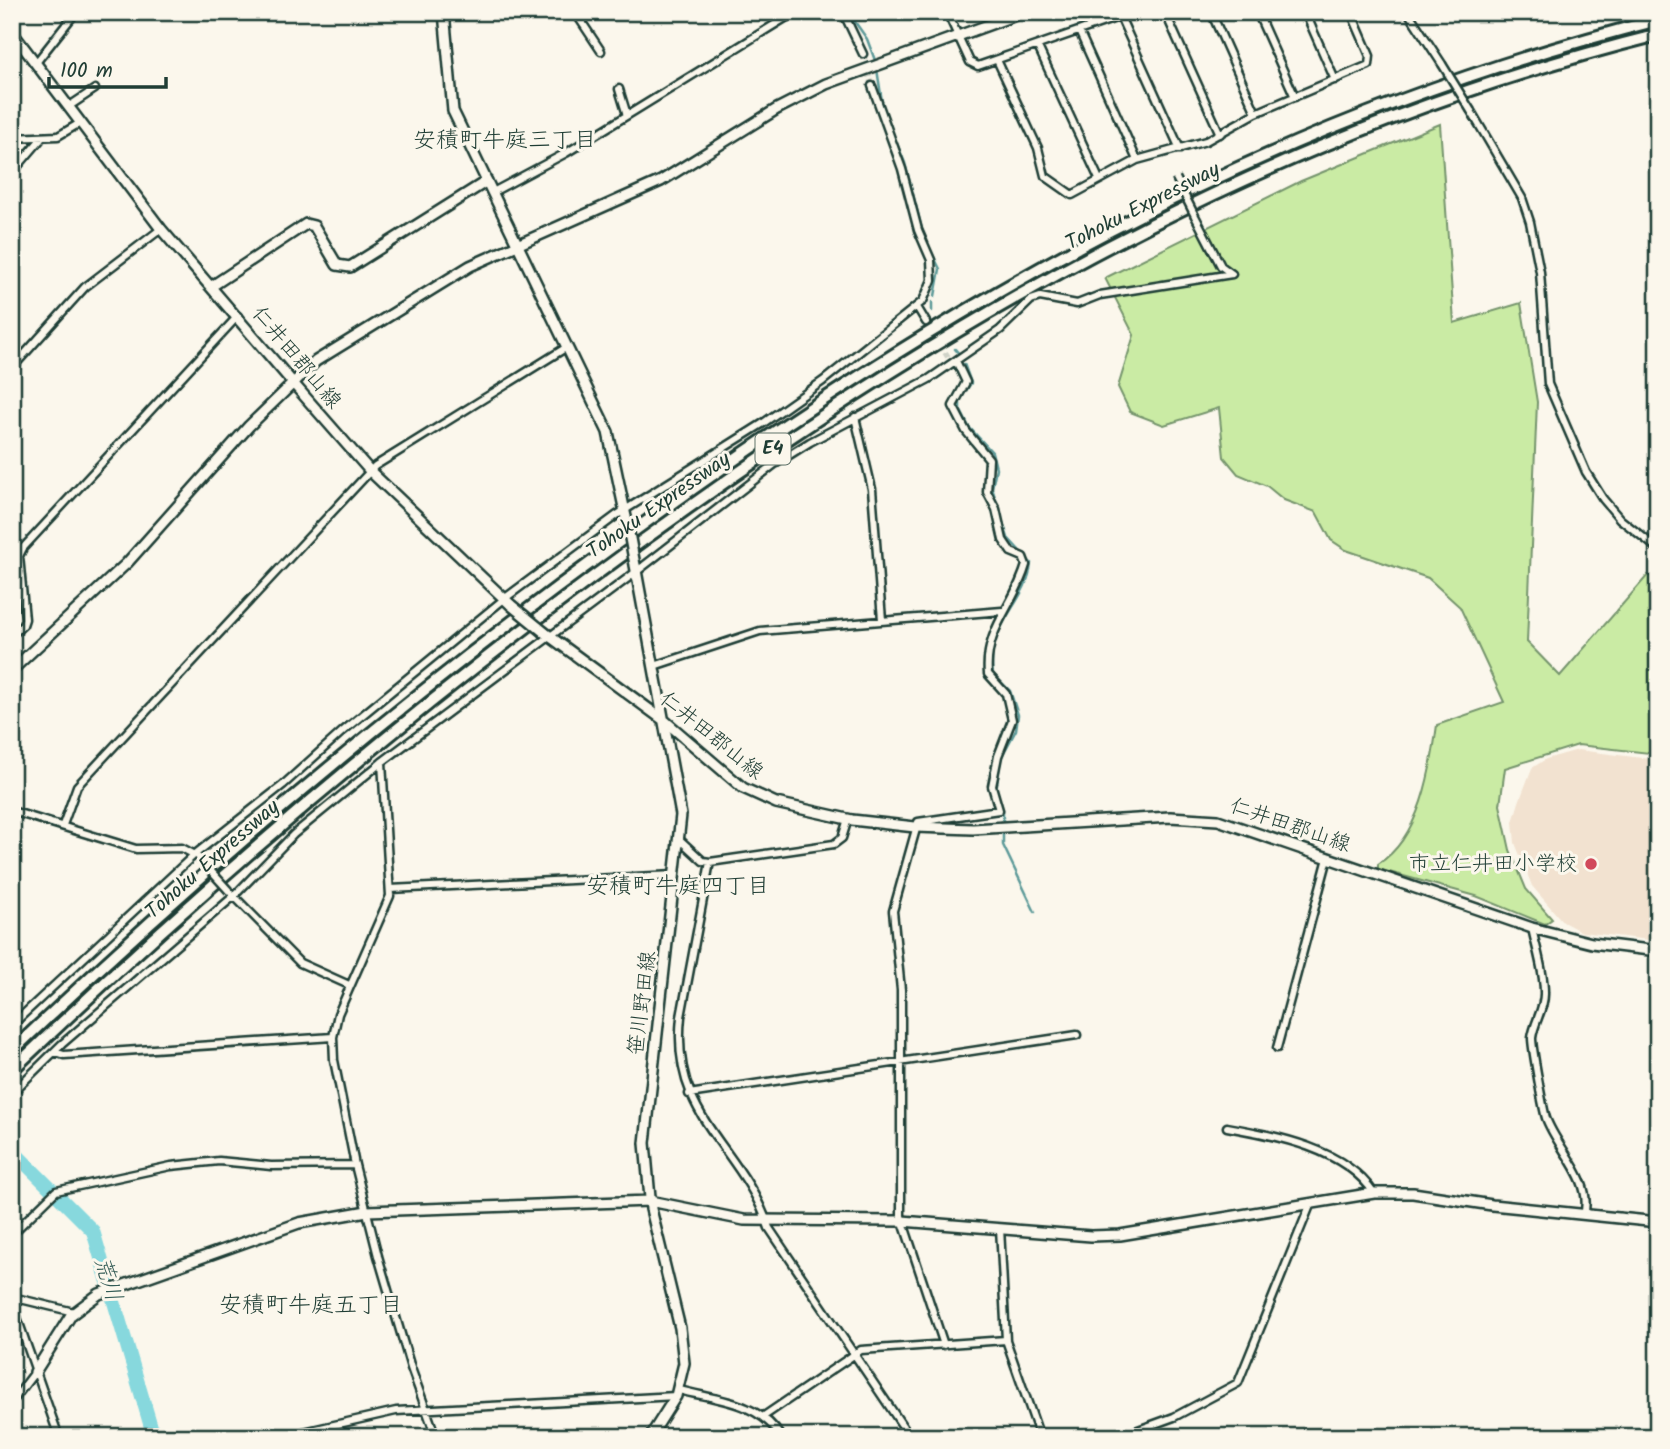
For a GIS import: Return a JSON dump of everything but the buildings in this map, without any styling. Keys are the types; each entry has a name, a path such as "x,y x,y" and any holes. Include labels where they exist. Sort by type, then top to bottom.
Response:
{"highway":[{"name":"Tohoku Expressway","path":"12,1051 221,859 464,659 660,512 814,405 942,323 1103,232 1274,149 1471,74 1658,20"},
{"name":"Tohoku Expressway","path":"12,1070 230,869 455,682 590,579 735,475 938,342 1108,245 1278,162 1432,102 1558,61 1658,34"}],"street":[{"path":"35,64 76,12"},
{"path":"444,14 492,12"},
{"path":"575,12 601,51"},
{"path":"493,192 627,115 795,12"},
{"path":"843,12 863,54"},
{"path":"947,12 970,62 978,65 1038,47 1133,12"},
{"path":"12,670 127,563 249,426 316,361 428,290 517,243 661,181 777,108 826,84 1024,12"},
{"path":"1165,12 1220,134"},
{"path":"1211,12 1256,113"},
{"path":"1257,12 1295,97"},
{"path":"1305,12 1335,80"},
{"path":"998,60 1038,148 1046,177 1072,195 1137,160 1180,149 1220,134 1256,113 1369,65 1371,60 1351,12"},
{"path":"1408,12 1522,198 1530,222 1540,272 1542,339 1548,384 1581,461 1603,499 1620,519 1658,549"},
{"name":"笹川野田線","path":"444,14 453,111 608,432 681,815 645,1143 650,1201 682,1339 684,1363 678,1393 650,1437"},
{"path":"1119,15 1180,149"},
{"path":"1079,31 1137,160"},
{"name":"仁井田郡山線","path":"12,33 161,229 370,471 508,602 665,721 752,793 776,803 848,819 915,827 973,830 1182,817 1218,820 1532,928 1592,943 1658,951"},
{"path":"1038,47 1099,179"},
{"path":"12,1025 196,856 283,785 343,731 625,514 762,424 916,307 930,290 931,260 918,230 902,169 872,86"},
{"path":"68,107 95,89"},
{"path":"619,89 627,115"},
{"path":"12,138 41,139 58,136 80,123"},
{"path":"12,173 41,139"},
{"path":"12,1093 294,834 547,634 775,464 855,417 929,379 952,360 1000,330 1037,297 1077,304 1100,295 1231,274 1221,267 1176,178"},
{"path":"212,286 306,224 314,226 337,265 350,267 487,181"},
{"path":"12,368 85,287 161,229"},
{"path":"916,307 926,321"},
{"path":"12,635 20,629 25,619 19,556 23,548 238,316"},
{"path":"63,825 77,786 370,471 421,435 567,347"},
{"path":"944,1345 902,1221 899,1063 901,990 893,911 915,827 926,819 999,810 993,798 992,786 998,756 1012,720 1009,701 990,678 989,643 1026,563 1003,540 994,504 987,492 989,459 966,431 953,406 966,382 952,360"},
{"path":"855,417 872,489 881,620"},
{"path":"654,666 760,631 1002,611"},
{"path":"382,762 389,898 349,985 333,1037 336,1074 377,1256 424,1409 436,1437"},
{"path":"12,811 136,849 182,848 196,856 300,963 349,985"},
{"path":"679,839 703,861 710,862 834,844 842,838 848,819"},
{"path":"1277,1048 1328,858"},
{"path":"710,862 680,1028 683,1073 689,1094 702,1120 762,1206 767,1220 910,1437"},
{"path":"390,889 675,875"},
{"path":"1532,928 1544,989 1544,1002 1532,1037 1534,1055 1546,1118 1584,1189 1588,1202 1584,1216"},
{"path":"689,1094 1077,1035"},
{"path":"55,1052 64,1055 333,1037"},
{"path":"1227,1127 1285,1140 1349,1166 1362,1176 1374,1193"},
{"path":"12,1234 56,1191 171,1166 219,1160 271,1166 355,1165"},
{"path":"12,1402 35,1373 45,1353 74,1312 111,1289 299,1223 367,1211 650,1201 744,1220 902,1221 1091,1236 1120,1235 1374,1193 1413,1193 1584,1216 1658,1222"},
{"path":"1119,1437 1174,1417 1238,1382 1311,1203"},
{"path":"999,1227 1006,1340 1040,1437"},
{"path":"12,1297 74,1312"},
{"path":"12,1303 59,1437"},
{"path":"765,1416 855,1353 881,1347 1006,1340"},
{"path":"281,1437 382,1413 678,1393 744,1406 765,1416 781,1437"}],"shaded area":[{"name":"市立仁井田小学校","path":"1578,750 1658,760 1658,941 1582,932 1563,922 1532,886 1515,843 1513,822 1519,802 1532,768 1546,759"}],"green space":[{"path":"1440,124 1454,323 1521,303 1537,402 1527,642 1560,676 1648,575 1658,581 1658,754 1578,745 1505,768 1500,805 1510,850 1526,889 1552,919 1545,924 1476,896 1378,869 1378,864 1404,838 1414,820 1427,782 1437,725 1504,702 1460,607 1428,578 1346,550 1331,540 1316,512 1284,500 1267,486 1238,474 1224,457 1219,408 1164,425 1130,412 1118,387 1134,335 1105,278 1301,181"}],"waterway":[{"path":"848,12 867,39 876,63"},
{"path":"877,69 883,108"},
{"path":"886,117 905,163 924,237 940,269 935,296"},
{"path":"932,302 932,311"},
{"path":"955,349 960,355"},
{"path":"964,364 971,383 960,400 960,409 969,427 992,452 996,468 992,488 1008,538 1031,563 1023,590 995,642 992,657 993,674 1010,691 1018,715 1016,730 1001,758 996,790"},
{"path":"1000,803 1003,809 1003,845 1035,912"},
{"name":"荒川","path":"12,1150 93,1231 154,1437"}],"tunnel":[{"path":"863,54 872,86"},
{"path":"926,322 948,357"}],"place":[{"name":"市立仁井田小学校","path":"1591,864"}],"district":[{"name":"安積町牛庭三丁目","path":"505,141"},
{"name":"安積町牛庭四丁目","path":"678,887"},
{"name":"安積町牛庭五丁目","path":"311,1306"}]}
